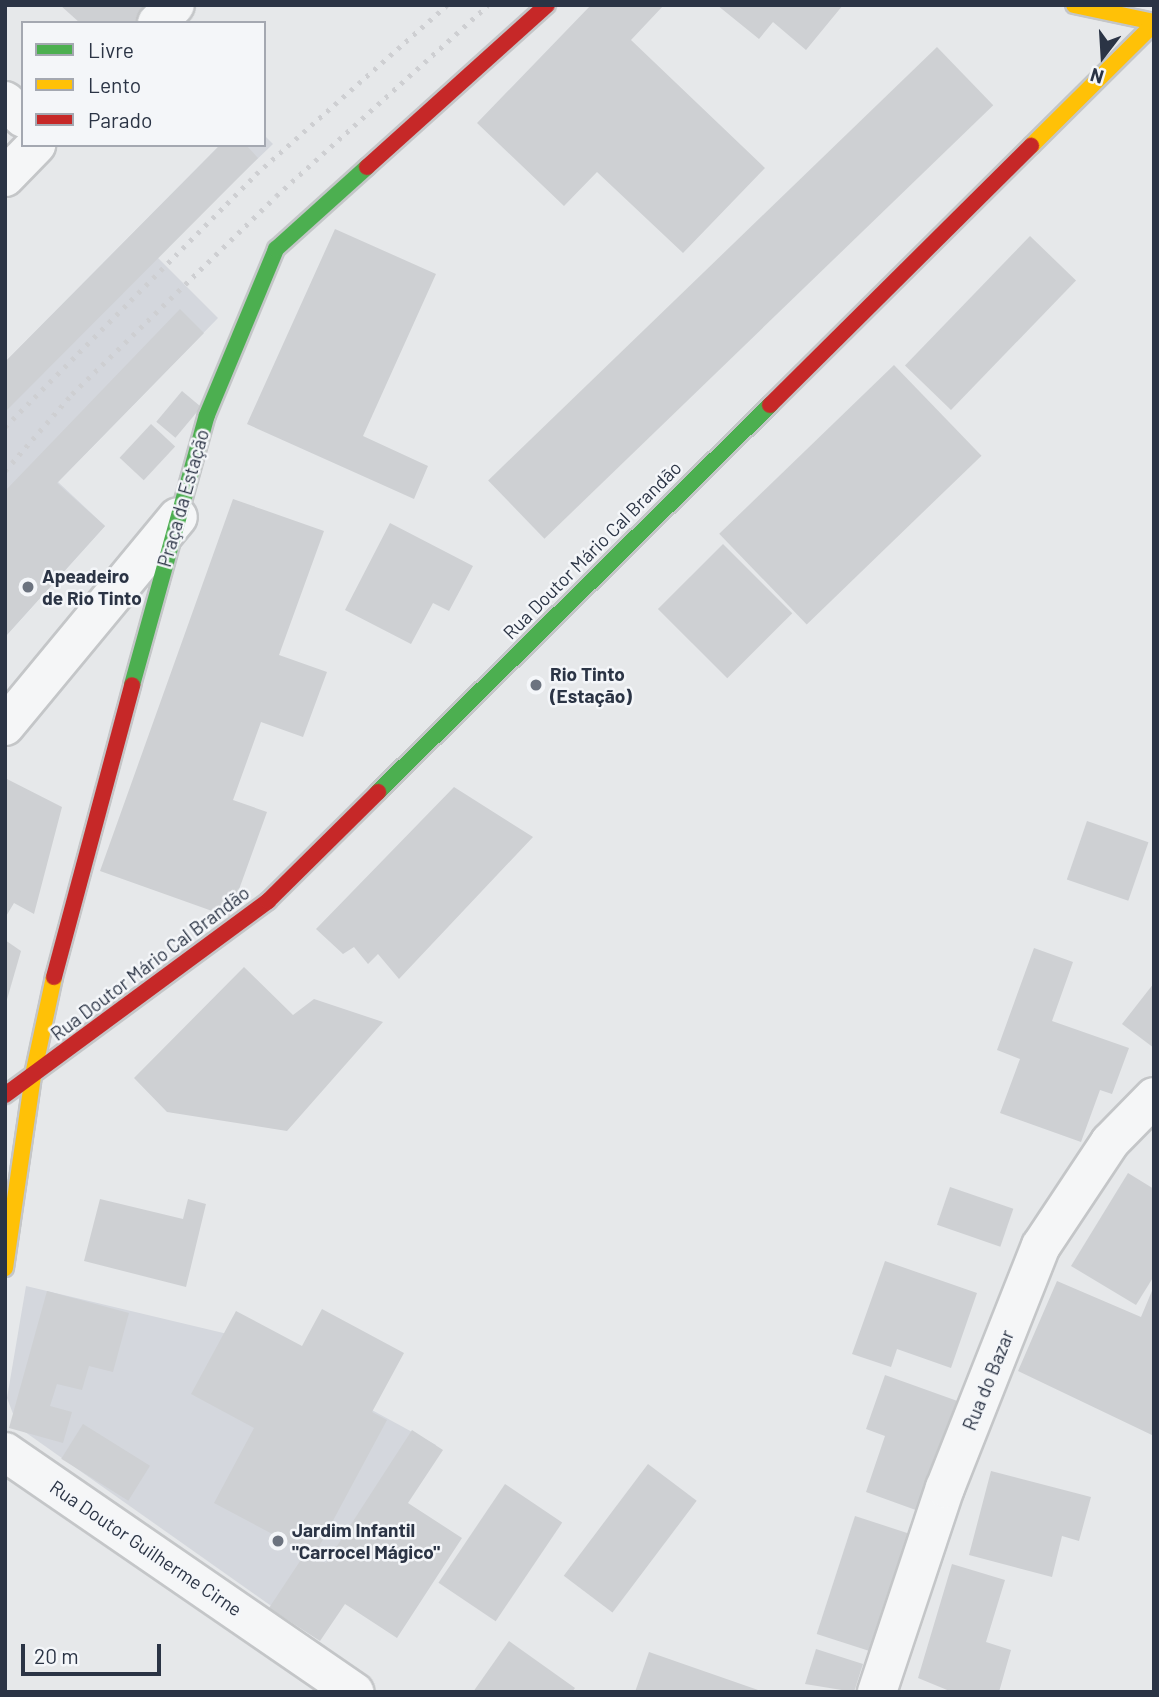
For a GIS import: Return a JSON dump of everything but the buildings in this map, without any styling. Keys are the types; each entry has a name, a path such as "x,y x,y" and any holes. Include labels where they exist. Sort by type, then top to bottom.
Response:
{"street":[{"path":"159,21 175,5"},
{"name":"Praça da Estação","path":"5,1268 33,1075 65,928 206,415 276,249 547,5"},
{"path":"1074,5 1154,23"},
{"name":"Rua Doutor Mário Cal Brandão","path":"33,1075 268,901 1154,23"},
{"path":"5,101 21,116"},
{"path":"5,177 34,147"},
{"path":"5,726 178,517"},
{"path":"5,1095 33,1075"},
{"name":"Rua do Bazar","path":"877,1692 946,1488 1041,1246 1110,1142 1154,1097"},
{"name":"Rua Doutor Guilherme Cirne","path":"5,1452 354,1692"}],"shaded area":[{"path":"266,137 273,144 156,256 218,318 58,482 105,526 5,637 5,362 218,147 266,147"},
{"name":"Jardim Infantil \"Carrocel Mágico\"","path":"26,1286 236,1336 436,1445 315,1637 18,1427 7,1398"}],"railway":[{"path":"5,427 256,174 447,5"},
{"path":"5,471 72,394 276,196 488,5"}],"traffic: fast":[{"path":"132,685 207,415 276,249 367,167"},
{"path":"378,792 770,405"}],"traffic: slow":[{"path":"1074,5 1154,22"},
{"path":"1031,146 1154,24"},
{"path":"5,1268 33,1075 54,977"}],"traffic: jam":[{"path":"367,167 547,5"},
{"path":"770,405 1031,146"},
{"path":"54,977 132,685"},
{"path":"5,1095 268,901 378,792"}],"place":[{"name":"Apeadeiro de Rio Tinto","path":"28,587"},
{"name":"Rio Tinto (Estação)","path":"536,685"},
{"name":"Jardim Infantil \"Carrocel Mágico\"","path":"278,1541"}]}
